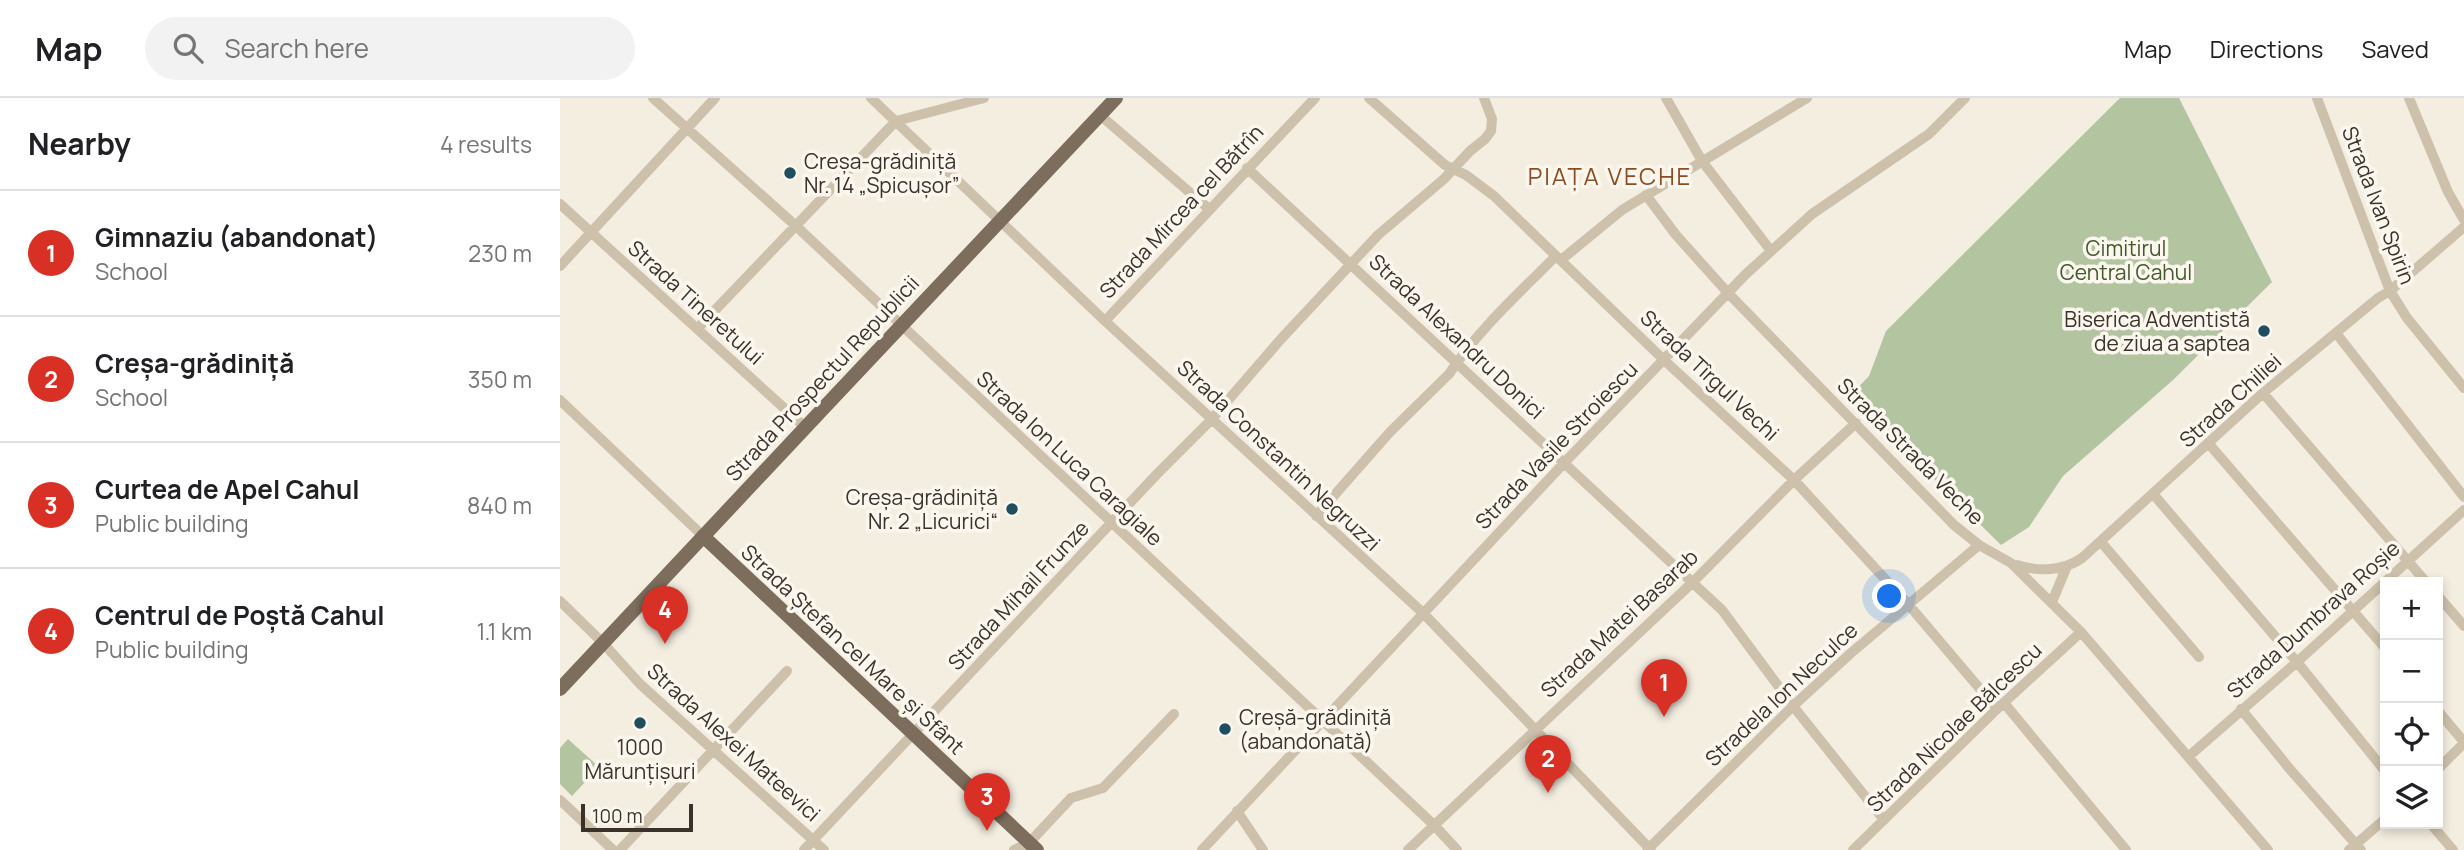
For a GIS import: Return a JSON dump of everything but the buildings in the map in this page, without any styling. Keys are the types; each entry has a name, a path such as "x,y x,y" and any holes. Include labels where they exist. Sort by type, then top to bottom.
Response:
{"main road":[{"name":"Strada Prospectul Republicii","path":"560,689 806,428 900,324 1116,98"},
{"name":"Strada Ștefan cel Mare și Sfânt","path":"703,536 1033,846"}],"street":[{"name":"Strada Ion Luca Caragiale","path":"653,98 796,226 1457,850"},
{"path":"560,265 715,98"},
{"name":"Strada Constantin Negruzzi","path":"872,98 1105,321 1423,613 1649,849"},
{"path":"697,329 896,121 984,98"},
{"name":"Strada Mircea cel Bătrîn","path":"1105,321 1315,98"},
{"name":"Strada Tîrgul Vechi","path":"1369,98 1429,153 1454,171 1480,184 1794,480 2001,706 2126,850"},
{"name":"Strada Mihail Frunze","path":"804,850 1211,420 1351,264 1400,215 1454,171 1470,151 1485,139 1492,125 1485,98"},
{"path":"1666,98 1702,160 1771,251"},
{"path":"1316,516 1390,432 1449,374 1454,362 1558,258 1646,195 1807,98"},
{"name":"Strada Vasile Stroiescu","path":"1202,850 1565,462 1728,293 1812,214 1929,134 1965,98"},
{"name":"Strada Ivan Spirin","path":"2317,98 2390,291 2407,318 2464,388"},
{"path":"2409,98 2448,192 2464,220"},
{"path":"1100,115 1209,209"},
{"name":"Strada Alexandru Donici","path":"1247,168 1722,610 1793,706 1884,820"},
{"name":"Strada Strada Veche","path":"1646,195 1728,293 1954,525 1979,545 2011,563 2081,632 2268,850"},
{"name":"Strada Tineretului","path":"560,204 806,428"},
{"name":"Strada Chiliei","path":"2067,566 2082,558 2101,542 2263,393 2390,291 2464,227"},
{"path":"2336,333 2464,497"},
{"path":"2263,393 2422,577"},
{"path":"560,400 703,536"},
{"name":"Strada Matei Basarab","path":"1408,850 1693,582 1794,480 1856,423"},
{"path":"2209,444 2380,642"},
{"path":"2154,495 2297,662 2381,766"},
{"name":"Strada Dumbrava Roșie","path":"2188,757 2464,510"},
{"path":"2101,542 2199,657"},
{"name":"Stradela Ion Neculce","path":"1649,849 1793,706 1979,545"},
{"path":"2011,563 2036,569 2067,566 2052,602"},
{"name":"Strada Alexei Mateevici","path":"560,601 640,684 824,850"},
{"path":"2443,602 2464,626"},
{"name":"Strada Nicolae Bălcescu","path":"1853,850 2081,632"},
{"path":"620,850 787,671"},
{"path":"2241,709 2356,848 2380,824"},
{"path":"1014,850 1033,846 1071,799 1103,788 1174,714"},
{"path":"2441,766 2464,743 2443,717"},
{"path":"560,800 613,850"},
{"path":"1237,811 1264,850"},
{"path":"2435,829 2453,850"}],"green space":[{"name":"Cimitirul Central Cahul","path":"2120,98 2179,98 2272,282 2173,380 2063,476 2029,527 2001,545 1850,396 1869,376 1886,331"},
{"path":"568,739 599,767 572,796 560,784 560,748"}],"place":[{"name":"Creșa-grădiniță Nr. 14 „Spicușor”","path":"790,173"},
{"name":"Biserica Adventistă de ziua a saptea","path":"2264,331"},
{"name":"Creșa-grădiniță Nr. 2 „Licurici“","path":"1012,509"},
{"name":"Centrul de Poștă Cahul","path":"665,644"},
{"name":"Gimnaziu (abandonat)","path":"1664,717"},
{"name":"1000 Mărunțișuri","path":"640,723"},
{"name":"Creșă-grădiniță (abandonată)","path":"1225,729"},
{"name":"Creșa-grădiniță","path":"1548,793"},
{"name":"Curtea de Apel Cahul","path":"987,831"}],"district":[{"name":"PIAȚA VECHE","path":"1610,175"}]}
